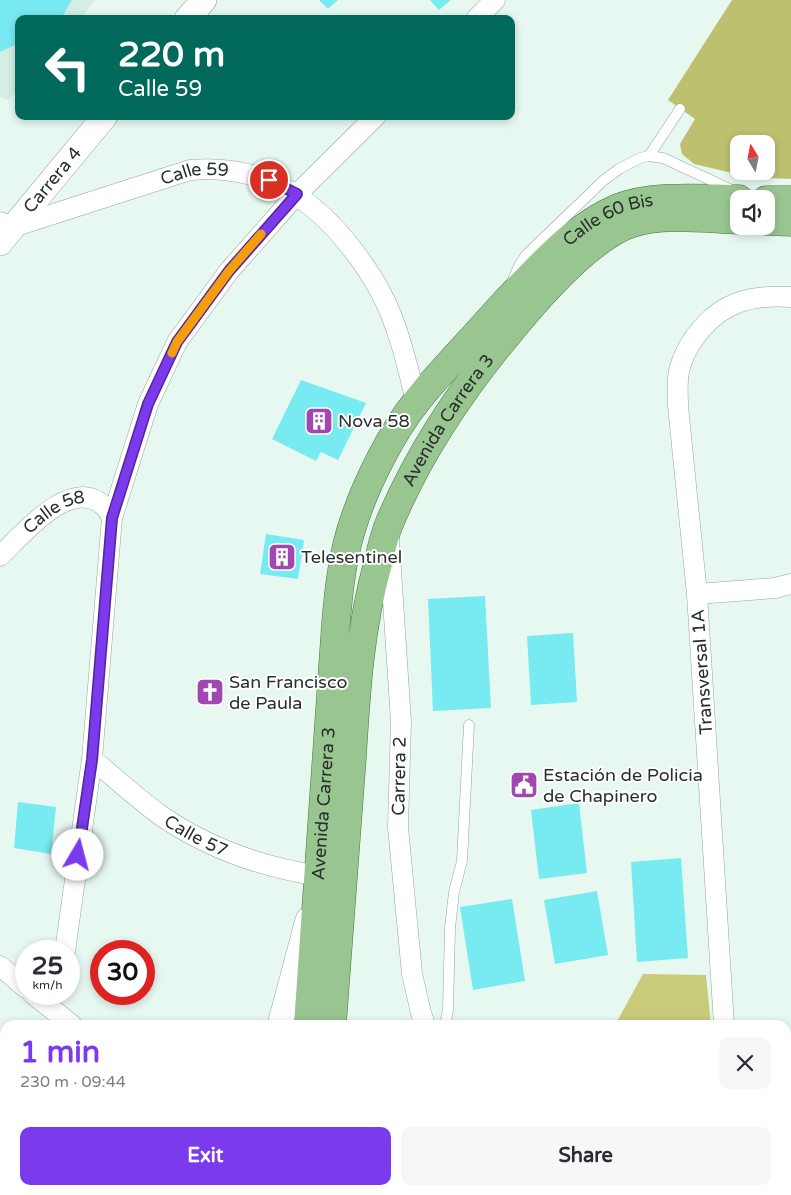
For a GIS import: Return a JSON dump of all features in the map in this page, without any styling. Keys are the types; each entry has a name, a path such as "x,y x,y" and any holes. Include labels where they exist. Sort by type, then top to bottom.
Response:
{"main road":[{"name":"Calle 60 Bis","path":"505,302 544,262 573,237 597,220 619,208 670,199 730,199"},
{"path":"775,200 791,200"},
{"name":"Calle 60 Bis","path":"533,303 573,263 616,230 650,219 730,220"},
{"path":"775,221 791,222"},
{"name":"Avenida Carrera 3","path":"308,1020 336,622 342,566 354,518 384,453 416,401 505,302"},
{"name":"Avenida Carrera 3","path":"332,1020 359,657 372,583 388,526 434,436 473,376 533,303"}],"street":[{"path":"191,15 204,0"},
{"path":"480,15 495,0"},
{"name":"Carrera 4","path":"4,230 101,120"},
{"path":"67,940 92,760 112,518 148,404 177,342 229,271 297,194 372,120"},
{"name":"Calle 59","path":"4,230 190,170 211,168 239,171 269,180 297,194 315,208 365,264 382,294 397,330 416,401"},
{"name":"Transversal 1A","path":"724,1020 697,594 677,383 680,365 691,343 704,326 714,317 736,303 754,298 791,297"},
{"name":"Calle 58","path":"0,556 52,508 67,499 80,497 93,499 104,506 112,518"},
{"name":"Carrera 2","path":"388,526 401,722 398,827 412,974 423,1020"},
{"path":"697,594 775,588 791,584"},
{"name":"Calle 57","path":"92,760 161,815 212,846 256,863 319,876"},
{"path":"281,1020 319,876"},
{"path":"0,966 15,979"},
{"path":"43,1005 55,1019"},
{"path":"55,1019 57,1005"}],"lane":[{"path":"649,156 680,109"},
{"path":"505,302 518,266 526,255 619,169 640,158 649,156 662,158 733,190"},
{"path":"446,1020 448,1010 450,928 453,901 462,861 469,725"}],"shaded area":[{"path":"0,0 95,0 84,15 15,15 15,93 8,100 0,97"}],"green space":[{"path":"732,0 791,0 791,179 775,178 775,135 730,135 730,172 694,164 682,154 680,144 695,119 668,100"},
{"path":"643,974 706,975 710,1020 618,1020"}],"building":[{"path":"0,0 72,0 63,15 15,15 15,45 0,52"},
{"path":"319,0 338,0 328,9"},
{"path":"430,0 451,0 439,10"},
{"name":"Nova 58","path":"301,380 366,403 338,460 321,452 316,461 272,439"},
{"name":"Telesentinel","path":"266,534 304,540 298,579 260,574"},
{"path":"485,596 491,708 433,711 428,599"},
{"path":"573,633 577,702 531,705 527,636"},
{"path":"18,802 56,807 51,854 14,848"},
{"path":"579,803 587,873 539,879 531,810"},
{"path":"681,858 688,958 637,962 631,862"},
{"path":"597,891 608,955 555,964 544,900"},
{"path":"512,899 525,981 473,990 460,907"}],"slow traffic":[{"path":"172,353 177,342 229,271 261,234"}],"place":[{"name":"Nova 58","path":"319,421"},
{"name":"Telesentinel","path":"282,557"},
{"name":"San Francisco de Paula","path":"210,692"},
{"name":"Estación de Policia de Chapinero","path":"524,785"}],"route":[{"path":"78,855 92,760 112,518 148,404 177,342 229,271 297,194 269,180"}]}
